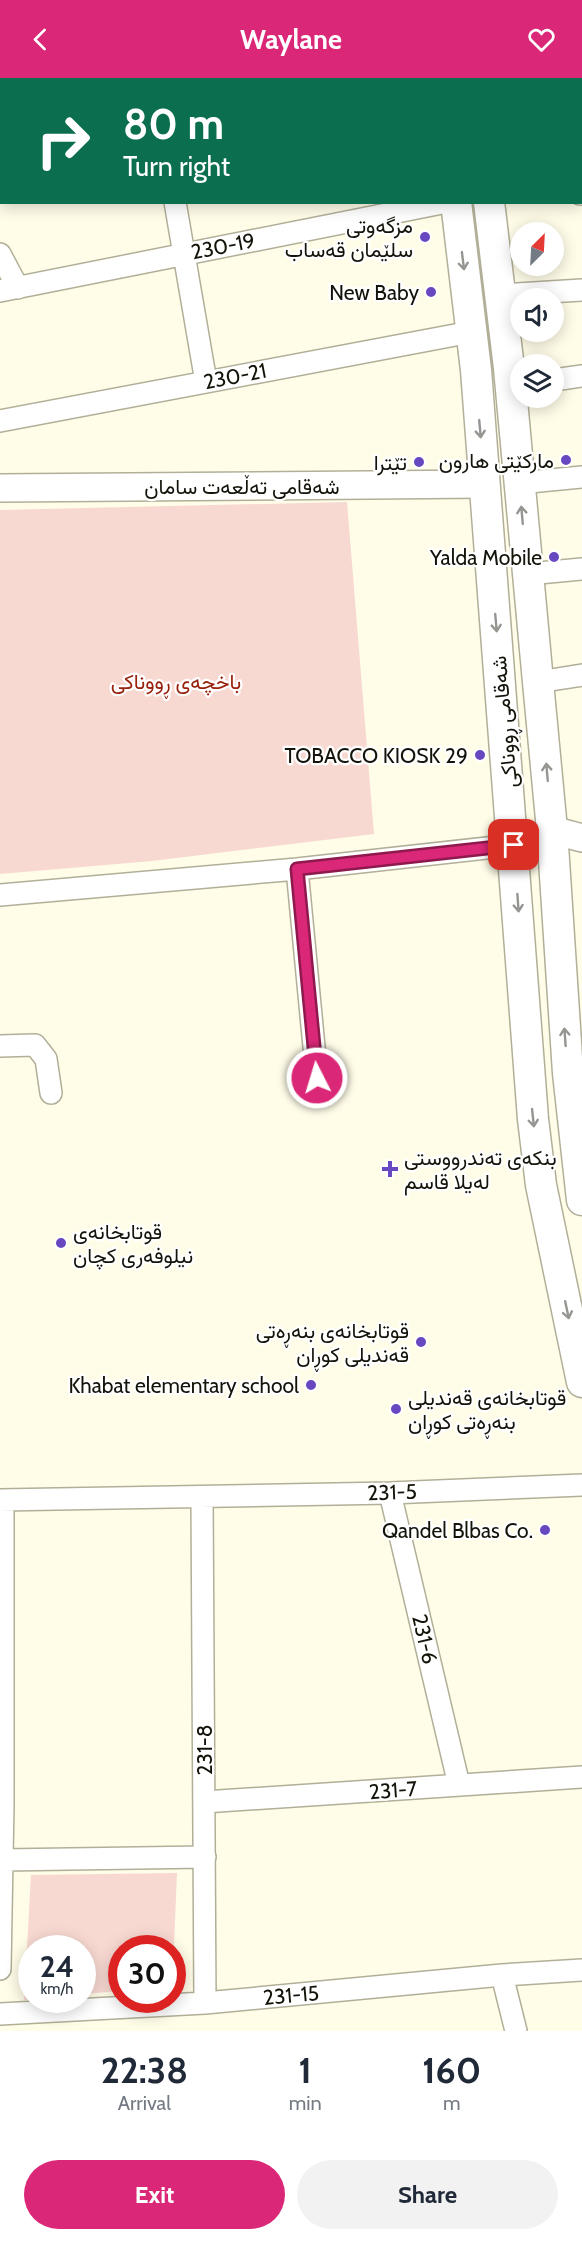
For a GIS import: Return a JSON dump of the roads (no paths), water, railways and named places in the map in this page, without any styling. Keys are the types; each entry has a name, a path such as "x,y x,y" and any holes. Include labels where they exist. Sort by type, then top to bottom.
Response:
{"main road":[{"name":"شەقامی ڕووناکی","path":"456,204 476,370 514,845 529,1077 541,1185 582,1383"},
{"name":"شەقامی ڕووناکی","path":"492,204 500,295 510,360"},
{"path":"476,370 510,378"},
{"name":"شەقامی ڕووناکی","path":"515,408 519,483 552,830 568,1073 582,1200"},
{"path":"529,1077 568,1073"}],"street":[{"path":"174,204 206,382"},
{"name":"230-19","path":"9,290 437,204"},
{"path":"0,254 9,290"},
{"path":"500,295 582,290"},
{"name":"230-21","path":"0,421 471,333"},
{"path":"564,379 582,376"},
{"path":"519,483 582,477"},
{"name":"شەقامی تەڵعەت سامان","path":"0,488 485,484"},
{"path":"528,574 582,569"},
{"path":"538,682 582,675"},
{"path":"552,830 582,838"},
{"path":"0,895 297,869 514,845"},
{"path":"297,869 317,1078"},
{"path":"0,1046 35,1046 46,1059 51,1093"},
{"name":"231-5","path":"2,1500 390,1493 582,1485"},
{"name":"231-6","path":"390,1493 459,1785"},
{"name":"231-8","path":"202,1497 205,2003"},
{"path":"0,1969 3,1860 2,1500"},
{"name":"231-7","path":"204,1802 582,1777"},
{"path":"3,1860 205,1857"},
{"name":"231-15","path":"0,2014 205,2003 502,1975 582,1970"},
{"path":"502,1975 516,2031"}],"place":[{"name":"مزگەوتی سلێمان قەساب","path":"425,237"},
{"name":"New Baby","path":"431,292"},
{"name":"مارکێتی هارون","path":"566,460"},
{"name":"تێترا","path":"419,462"},
{"name":"Yalda Mobile","path":"554,557"},
{"name":"TOBACCO KIOSK 29","path":"480,755"},
{"name":"بنکەی تەندرووستی لەیلا قاسم","path":"390,1169"},
{"name":"قوتابخانەی نیلوفەری کچان","path":"61,1243"},
{"name":"قوتابخانەی بنەڕەتی قەندیلی کوڕان","path":"421,1342"},
{"name":"Khabat elementary school","path":"311,1385"},
{"name":"قوتابخانەی قەندیلی بنەڕەتی کوڕان","path":"396,1409"},
{"name":"Qandel Blbas Co.","path":"545,1530"}],"park label":[{"name":"باخچەی ڕووناکی","path":"176,681"}]}
